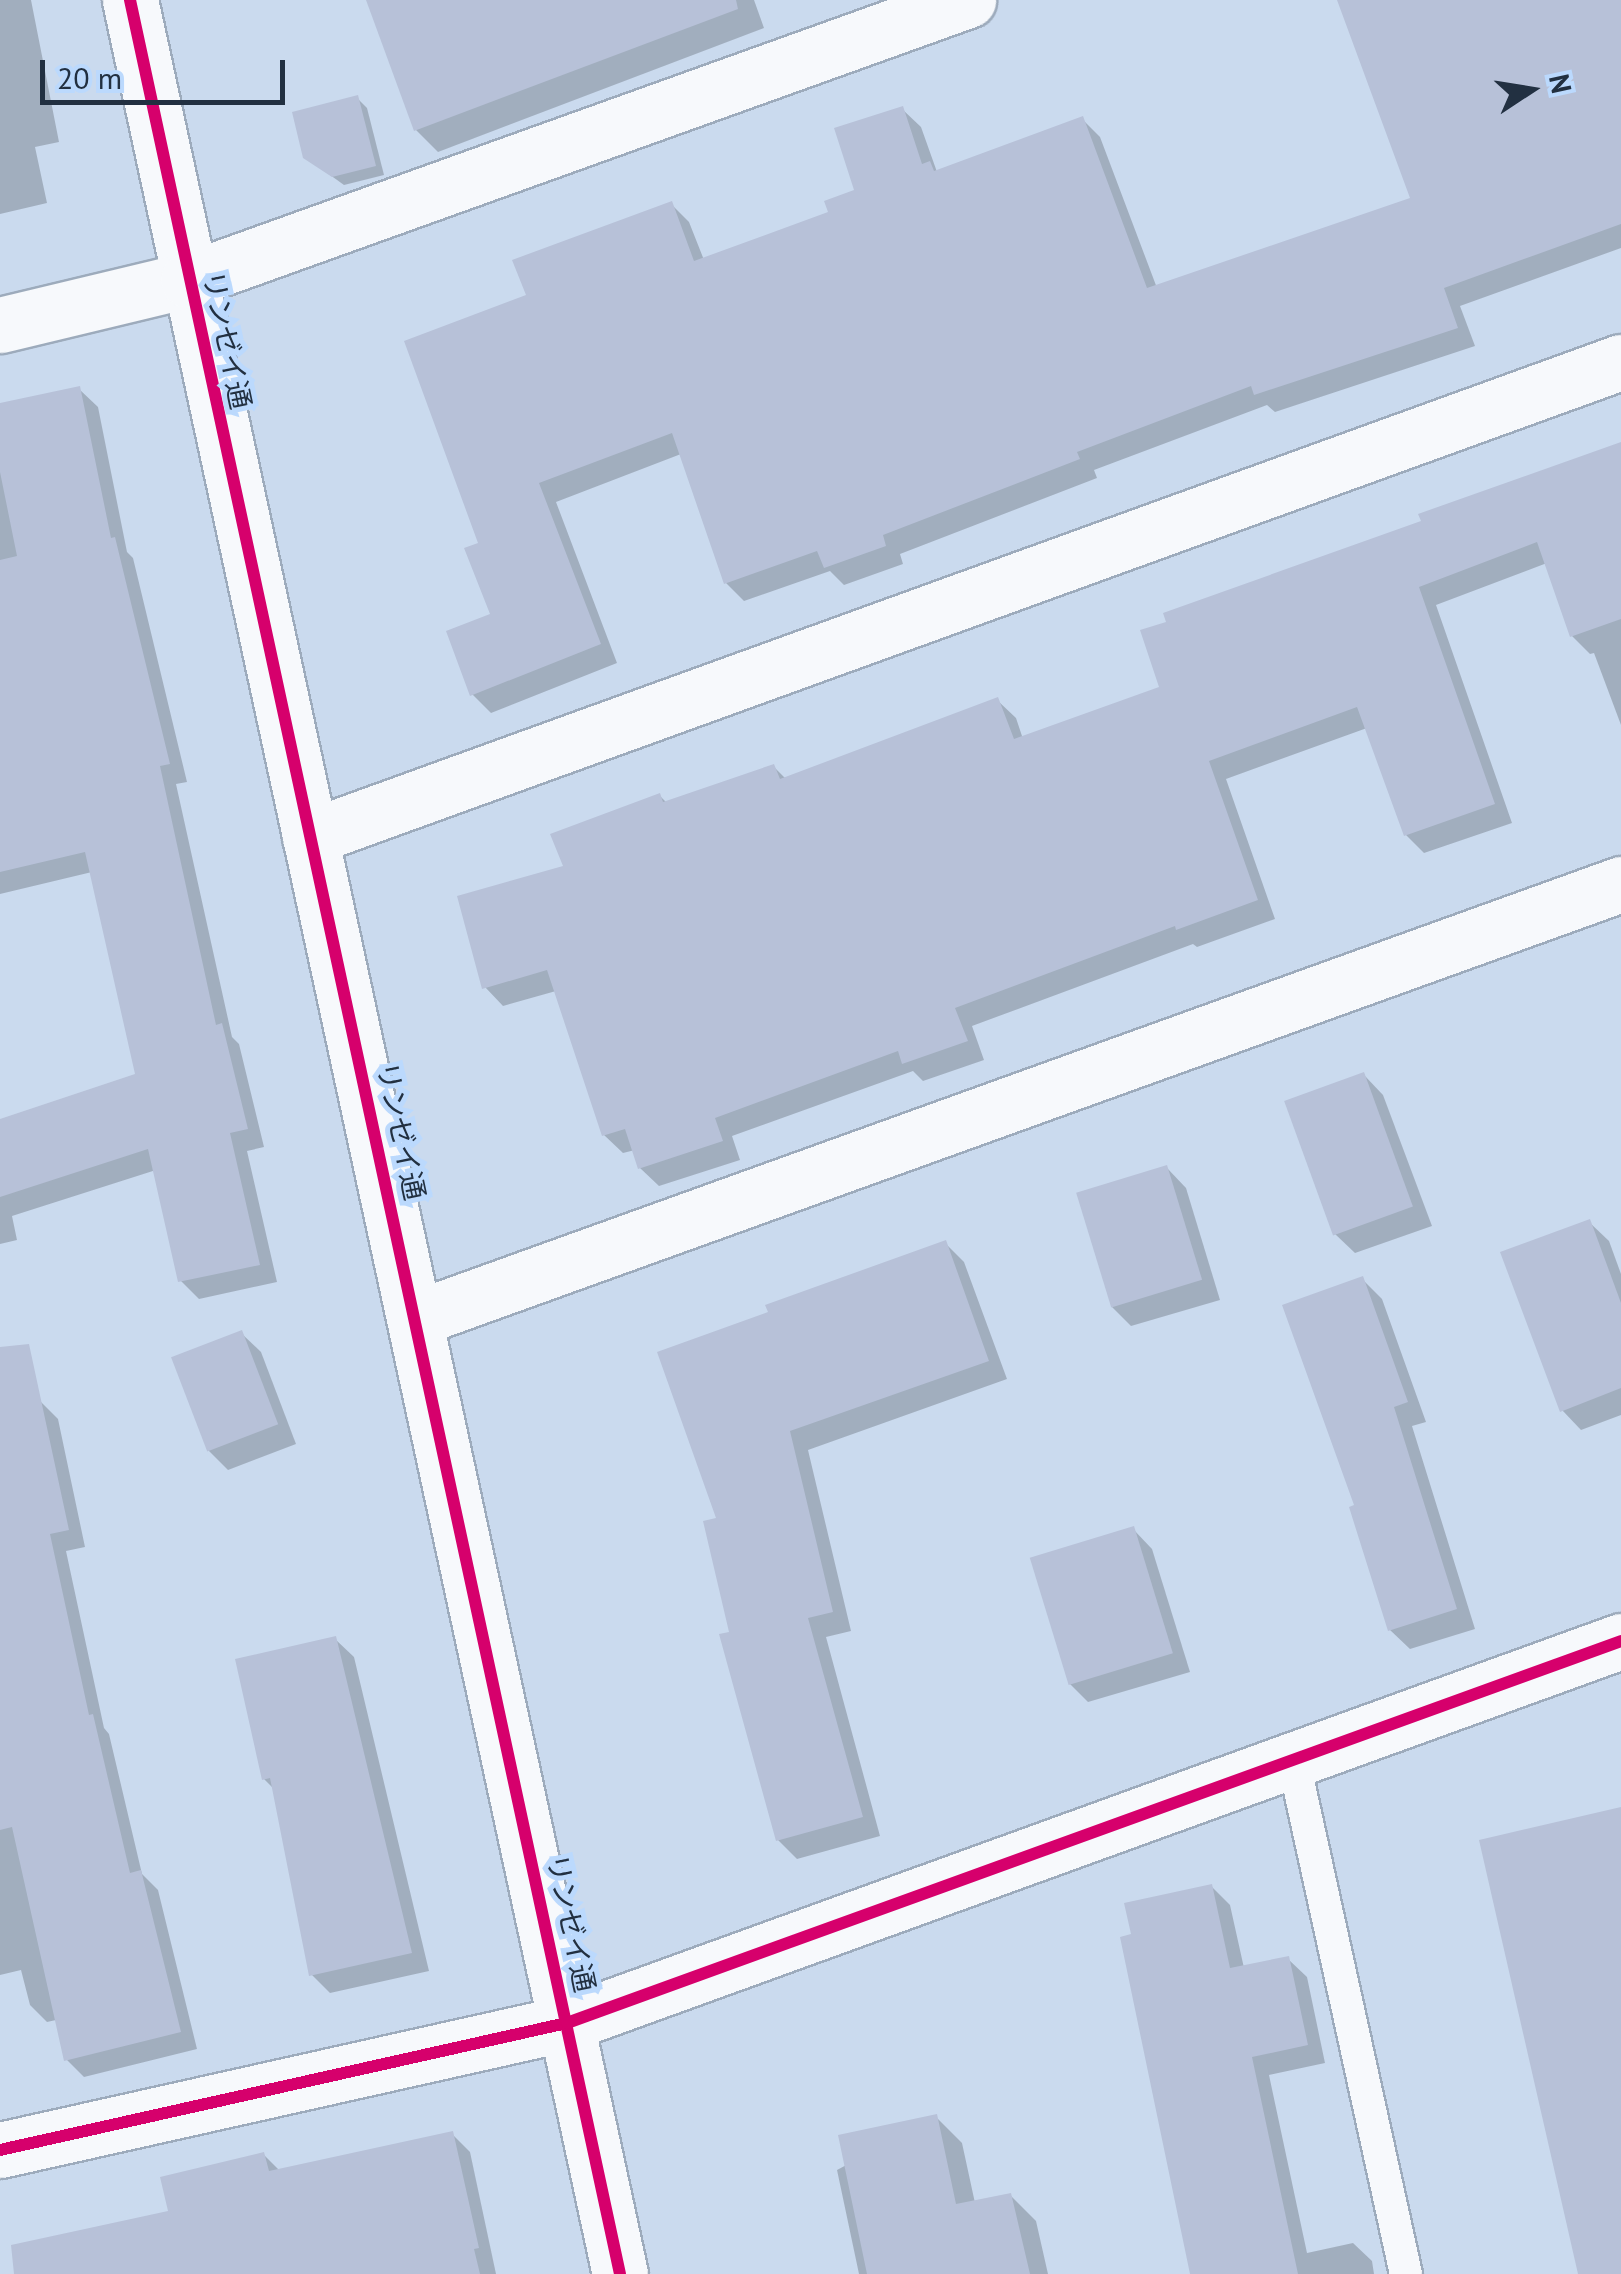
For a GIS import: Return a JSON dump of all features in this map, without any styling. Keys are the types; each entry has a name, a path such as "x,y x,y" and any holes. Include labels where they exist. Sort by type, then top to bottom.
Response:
{"street":[{"name":"リンゼイ通","path":"130,0 620,2274"},
{"path":"0,325 188,280 968,0"},
{"path":"310,837 1621,362"},
{"path":"417,1318 1621,884"},
{"path":"0,2150 567,2023 1621,1642"}],"lane":[{"path":"1294,1763 1406,2274"}],"building":[{"path":"366,0 736,0 738,9 414,131"},
{"path":"1337,0 1621,0 1621,224 1444,288 1458,328 1254,395 1251,386 1077,452 1080,459 883,535 886,546 824,568 817,551 724,584 672,433 539,483 601,644 470,696 446,631 490,614 464,548 478,543 404,341 526,295 512,260 672,201 694,261 828,212 824,201 854,190 834,128 903,106 922,164 930,161 934,171 1083,116 1147,288 1410,198"},
{"path":"358,95 376,166 332,177 303,158 292,112"},
{"path":"80,386 111,538 115,537 170,764 160,766 216,1025 222,1023 248,1129 230,1133 260,1265 178,1282 148,1149 0,1197 0,1119 135,1074 85,852 0,872 0,560 17,556 0,472 0,403"},
{"path":"1621,442 1621,619 1570,637 1537,542 1419,587 1495,804 1404,836 1357,707 1209,761 1258,900 1176,930 1175,926 955,1008 968,1041 902,1064 898,1051 715,1118 723,1141 638,1169 625,1129 602,1136 547,970 482,989 457,896 563,866 550,834 660,793 663,802 774,764 780,779 998,697 1014,739 1159,687 1140,630 1166,622 1163,613 1421,521 1418,514"},
{"path":"1364,1072 1413,1206 1333,1235 1284,1101"},
{"path":"1167,1165 1202,1280 1111,1308 1076,1193"},
{"path":"1590,1219 1621,1303 1621,1388 1560,1412 1500,1252"},
{"path":"946,1240 989,1361 790,1431 833,1612 808,1618 863,1817 776,1841 719,1634 729,1632 703,1521 716,1518 657,1352 768,1312 765,1305"},
{"path":"1363,1276 1408,1402 1394,1407 1457,1609 1388,1631 1349,1507 1354,1505 1282,1305"},
{"path":"242,1330 278,1424 207,1452 171,1357"},
{"path":"29,1344 69,1530 50,1534 89,1715 93,1714 130,1873 141,1870 181,2032 64,2061 12,1827 0,1830 0,1347"},
{"path":"1134,1526 1173,1653 1069,1685 1030,1558"},
{"path":"336,1636 412,1953 309,1976 270,1778 262,1780 235,1659"},
{"path":"1621,1807 1621,2274 1578,2274 1479,1840"},
{"path":"1212,1884 1230,1968 1289,1956 1308,2045 1252,2057 1298,2274 1190,2274 1120,1937 1131,1934 1124,1903"},
{"path":"937,2114 956,2204 1011,2193 1030,2274 867,2274 838,2135"},
{"path":"453,2131 479,2248 474,2249 480,2274 14,2274 11,2245 168,2211 160,2177 264,2152 269,2171"}],"cycle path":[{"path":"130,0 620,2274"},
{"path":"0,2150 567,2023 1621,1641"}]}
